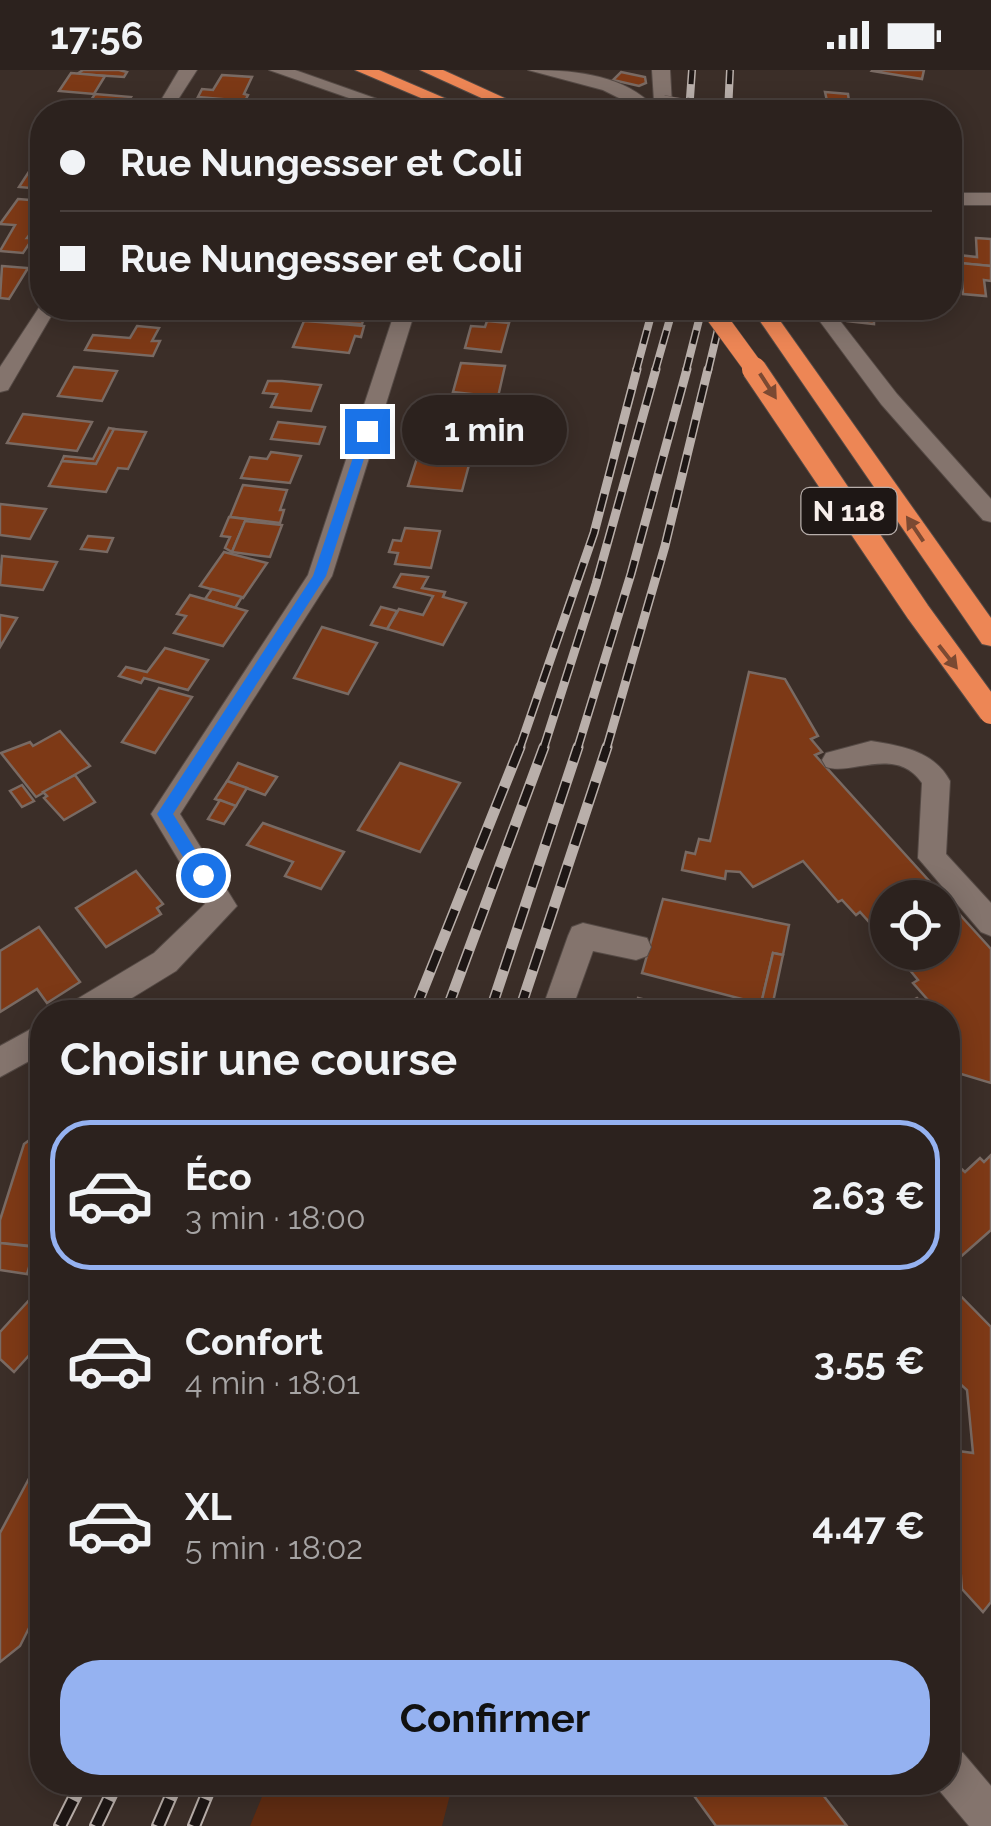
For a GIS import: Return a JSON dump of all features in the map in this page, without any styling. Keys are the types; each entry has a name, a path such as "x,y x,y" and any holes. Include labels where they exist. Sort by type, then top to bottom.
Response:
{"highway":[{"path":"364,70 438,100"},
{"path":"430,70 499,100"},
{"name":"N 118","path":"719,320 756,369 928,631 991,712"},
{"name":"N 118","path":"769,320 991,638"}],"street":[{"path":"169,100 188,70"},
{"path":"278,70 369,100"},
{"path":"537,70 619,90 639,100"},
{"path":"661,70 663,100"},
{"path":"962,200 991,199"},
{"path":"0,385 39,320"},
{"path":"103,1000 165,962 222,906 164,814 320,576 402,320"},
{"path":"829,320 889,398 991,514"},
{"path":"836,760 871,751 895,755 927,768 936,781 932,858 991,923"},
{"path":"560,1000 583,936 636,947"},
{"path":"0,1064 30,1045"},
{"path":"960,1782 991,1819"}],"shaded area":[{"path":"263,1795 450,1795 442,1826 250,1826"}],"building":[{"path":"83,70 127,72 124,77 77,74"},
{"path":"873,70 924,70 922,79 872,71"},
{"path":"621,72 645,77 646,83 639,86 613,80"},
{"path":"71,73 105,76 94,94 59,91"},
{"path":"222,75 252,77 244,94 248,95 246,100 198,97 202,89 213,90"},
{"path":"825,92 848,94 849,100 827,100"},
{"path":"95,94 131,97 129,100 91,100"},
{"path":"30,170 30,188 19,187"},
{"path":"18,199 30,200 30,242 23,253 0,251 15,225 0,224"},
{"path":"976,238 991,239 991,266 962,263 962,255 977,257"},
{"path":"962,263 991,266 991,281 984,280 986,296 963,294"},
{"path":"2,266 28,268 9,299 0,298"},
{"path":"305,320 363,320 362,324"},
{"path":"874,320 874,324 847,321"},
{"path":"304,321 364,326 361,337 355,336 349,353 293,347"},
{"path":"487,321 509,323 501,352 465,348 471,326 485,327"},
{"path":"137,326 159,328 152,341 160,341 153,356 85,350 93,335 130,338"},
{"path":"461,363 505,366 498,397 453,392"},
{"path":"74,367 117,371 102,401 58,396"},
{"path":"268,381 321,385 311,411 271,407 277,394 263,393"},
{"path":"480,403 519,407 516,420 477,416"},
{"path":"23,414 92,422 77,451 7,443"},
{"path":"278,422 325,427 319,444 271,439"},
{"path":"109,428 114,429 96,464 62,461 64,456 93,459"},
{"path":"114,429 146,432 128,469 118,468 106,492 49,486 62,461 96,464"},
{"path":"271,452 301,456 290,483 241,478 250,457 267,459"},
{"path":"418,455 470,461 462,491 408,486"},
{"path":"243,485 287,490 280,523 230,517"},
{"path":"0,504 46,509 30,539 0,535"},
{"path":"229,517 246,519 232,552 225,548 230,537 221,536"},
{"path":"245,521 282,525 270,557 232,552"},
{"path":"405,528 440,531 431,568 395,564 398,553 389,552 393,540 401,541"},
{"path":"88,536 113,538 107,552 81,549"},
{"path":"224,552 267,563 243,598 200,586"},
{"path":"2,556 57,562 43,590 0,585"},
{"path":"401,574 428,577 422,588 445,592 443,597 466,603 443,645 387,629 399,609 423,615 433,596 394,587"},
{"path":"212,589 242,597 235,608 205,599"},
{"path":"190,595 247,611 223,646 174,633 186,616 177,614"},
{"path":"381,607 397,611 387,629 371,625"},
{"path":"0,615 17,618 0,647"},
{"path":"322,627 377,643 348,694 294,678"},
{"path":"165,648 208,660 188,690 144,678 141,683 119,676 126,667 147,672"},
{"path":"749,672 785,679 818,736 811,739 822,752 815,755 928,880 870,880 870,923 842,900 838,902 803,861 753,887 740,872 726,871 725,879 682,870 686,852 695,854 699,839 710,841"},
{"path":"159,688 192,697 155,753 122,742"},
{"path":"60,731 90,766 36,797 1,753 30,742 33,746"},
{"path":"238,763 277,777 265,795 227,781"},
{"path":"400,763 460,783 420,852 358,830"},
{"path":"75,775 95,802 64,820 43,792"},
{"path":"227,781 247,788 236,806 215,799"},
{"path":"22,785 34,801 22,807 10,791"},
{"path":"220,800 236,806 224,824 208,819"},
{"path":"263,823 344,852 321,889 285,876 293,862 247,845"},
{"path":"136,871 163,904 157,908 161,914 106,947 76,908"},
{"path":"663,899 789,925 783,955 773,953 762,1000 746,1000 642,973"},
{"path":"960,915 991,949 991,1083 960,1074 960,1000 928,1000 913,983 918,980 910,970 960,970"},
{"path":"39,927 80,982 52,1000 45,1000 37,989 0,1012 0,951"},
{"path":"773,953 783,955 773,1000 762,1000"},
{"path":"30,1140 30,1246 0,1243 0,1220 24,1144"},
{"path":"991,1155 991,1230 960,1257 960,1168 965,1172 980,1158 984,1162"},
{"path":"0,1243 30,1246 27,1274 0,1270"},
{"path":"960,1295 991,1327 991,1602 983,1612 962,1589 960,1564 960,1451 973,1453 967,1390 960,1384"},
{"path":"30,1299 30,1354 14,1372 0,1359 0,1332"},
{"path":"30,1477 30,1626 20,1646 0,1662 0,1533"},
{"path":"693,1795 823,1795 847,1826 716,1826"}],"railway":[{"path":"690,100 692,70"},
{"path":"729,100 730,70"},
{"path":"636,371 650,320"},
{"path":"655,371 670,320"},
{"path":"686,371 699,320"},
{"path":"708,371 720,320"},
{"path":"519,750 594,533 637,369"},
{"path":"544,748 596,584 656,369"},
{"path":"577,750 631,574 687,369"},
{"path":"606,750 665,546 708,369"},
{"path":"419,1000 520,747"},
{"path":"494,1000 578,747"},
{"path":"523,1000 607,747"},
{"path":"450,1000 544,748"},
{"path":"60,1826 76,1795"},
{"path":"96,1826 111,1795"},
{"path":"158,1826 171,1795"},
{"path":"194,1826 207,1795"}],"route":[{"path":"203,875 164,814 320,576 367,431"}]}
